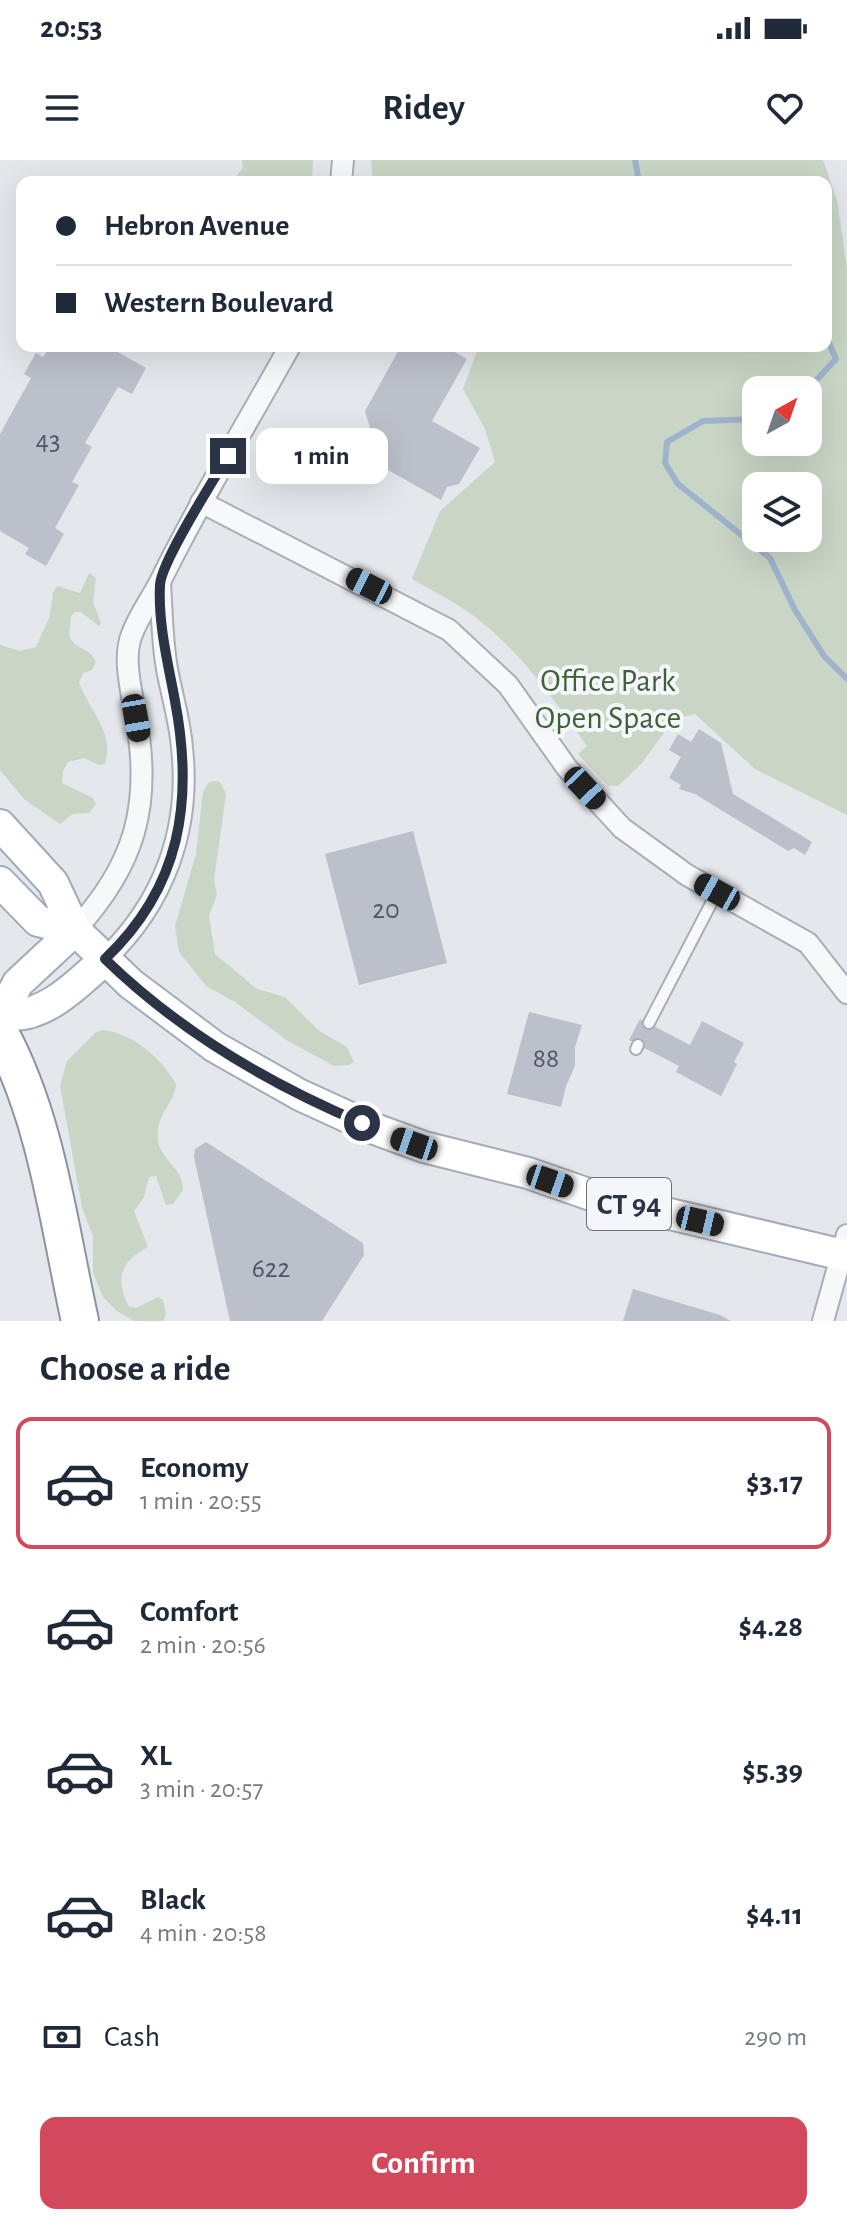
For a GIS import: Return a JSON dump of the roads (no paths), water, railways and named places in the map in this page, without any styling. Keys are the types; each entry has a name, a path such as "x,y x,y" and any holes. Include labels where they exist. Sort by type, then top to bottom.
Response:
{"highway":[{"path":"1,1021 36,1127 80,1321"}],"main road":[{"name":"CT 94","path":"0,825 53,883 75,930 105,959 156,1004 215,1047 300,1095 388,1134 434,1150 528,1173 594,1196 846,1249"},
{"name":"CT 94","path":"0,882 38,921 75,930"},
{"path":"1,1021 14,987 75,930"},
{"path":"1,1021 36,1011 78,983 105,959"}],"street":[{"path":"75,930 111,886 135,834 142,762 129,644 201,502 287,352"},
{"path":"201,502 449,630 508,685 567,768 622,828 687,875 808,943 847,993"},
{"path":"105,959 138,925 157,895 172,856 181,814 182,747 167,669 160,582"},
{"path":"823,1321 846,1249"}],"lane":[{"path":"649,1023 717,892"}],"waterway":[{"path":"635,160 638,176"},
{"path":"820,376 836,359 832,350"},
{"path":"742,420 703,421 667,442 665,463 678,484 770,558 795,610 824,656 847,679"}],"park label":[{"name":"Office Park Open Space","path":"608,698"}]}
